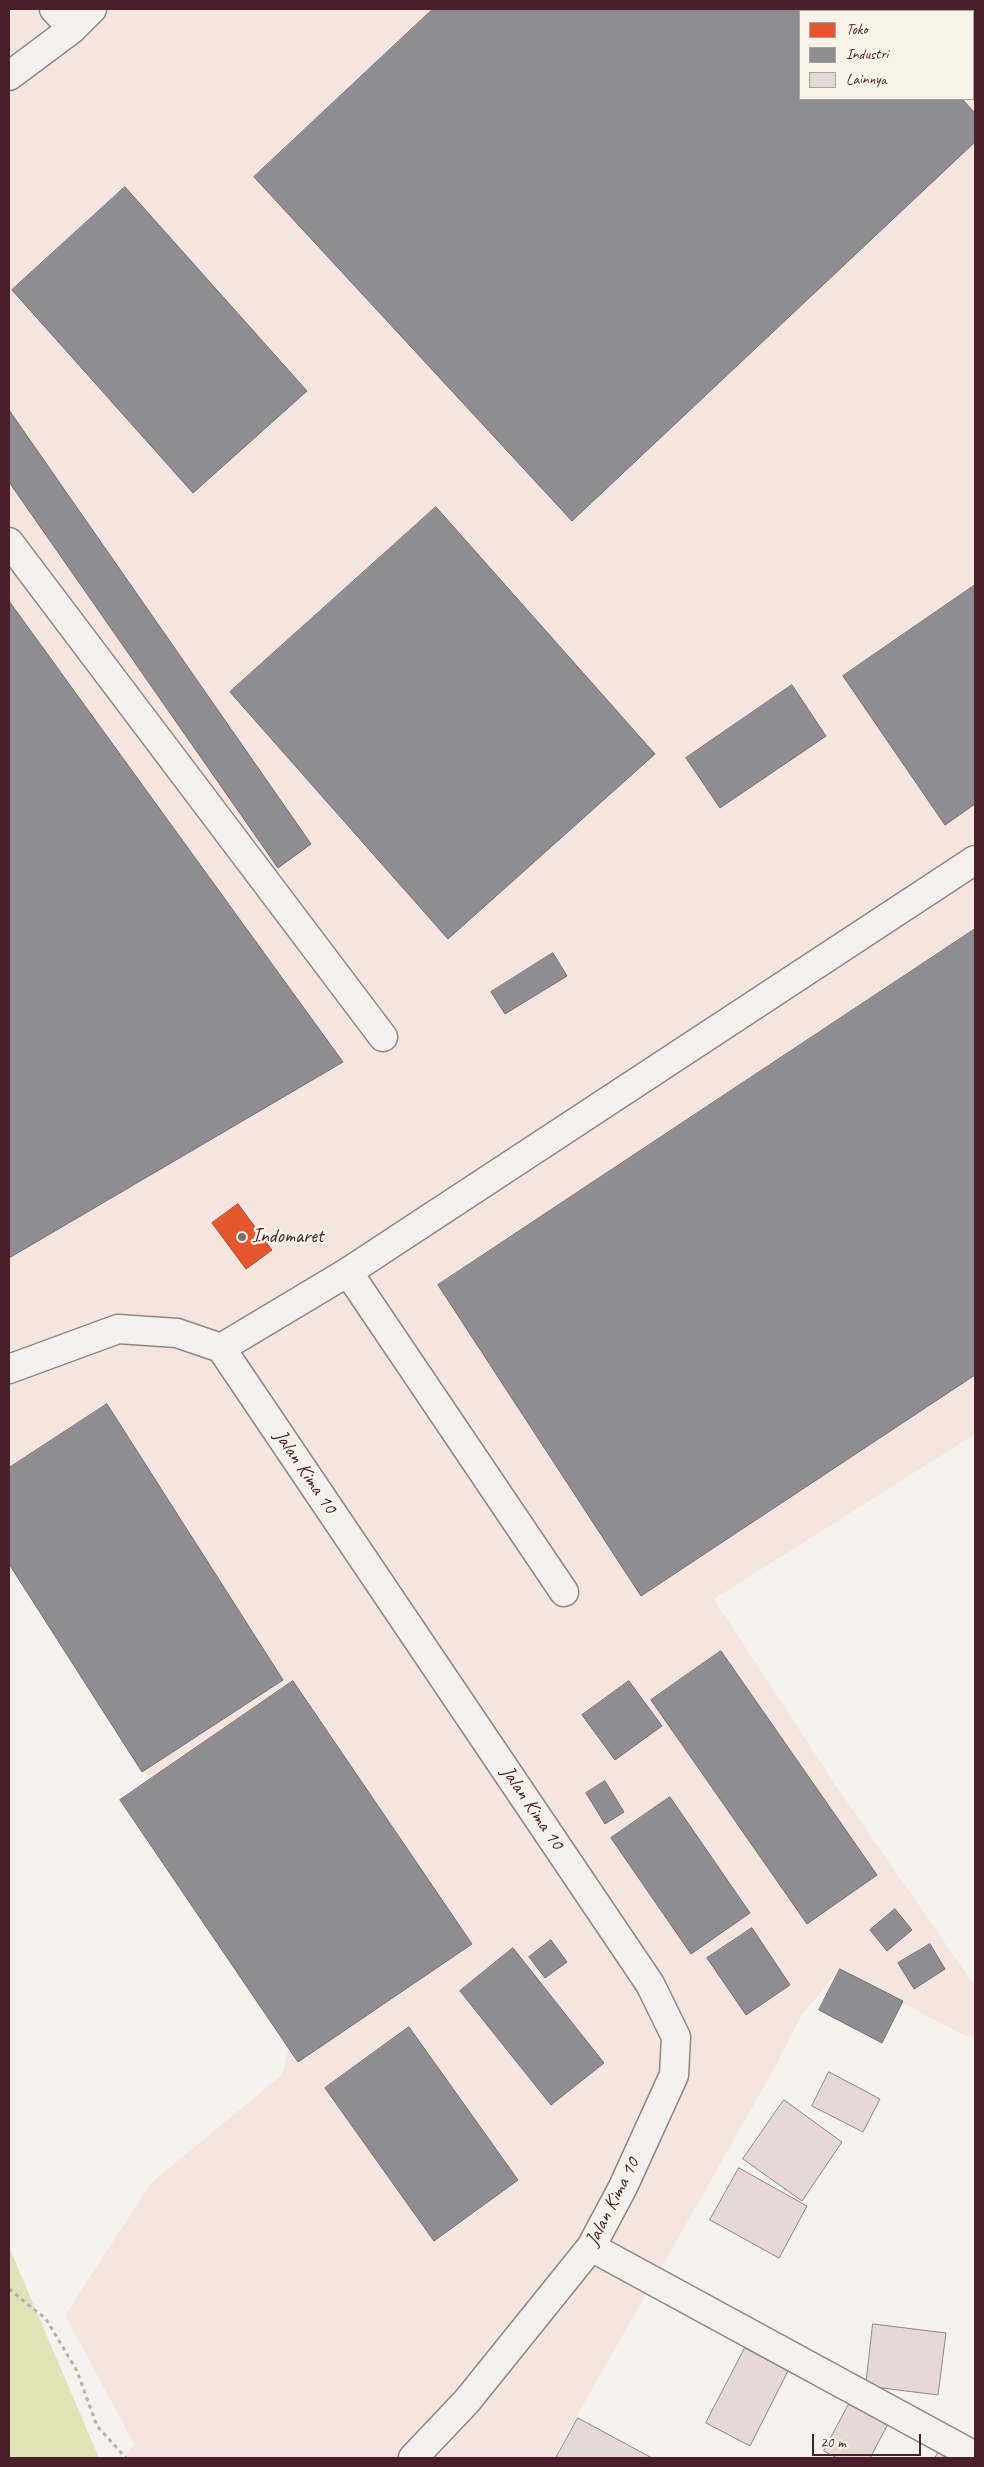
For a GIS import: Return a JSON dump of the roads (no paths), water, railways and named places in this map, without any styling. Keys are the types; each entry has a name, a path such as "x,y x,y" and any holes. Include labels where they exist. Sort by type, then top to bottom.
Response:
{"street":[{"path":"9,76 63,19 92,9"},
{"path":"9,542 383,1036"},
{"path":"9,1369 118,1329 177,1333 221,1348 348,1272 975,860"},
{"path":"348,1272 564,1592"},
{"name":"Jalan Kima 10","path":"221,1348 650,1984 676,2037 674,2074 592,2247 468,2401 413,2458"},
{"path":"592,2247 975,2456"}],"place":[{"name":"Indomaret","path":"242,1237"}]}
